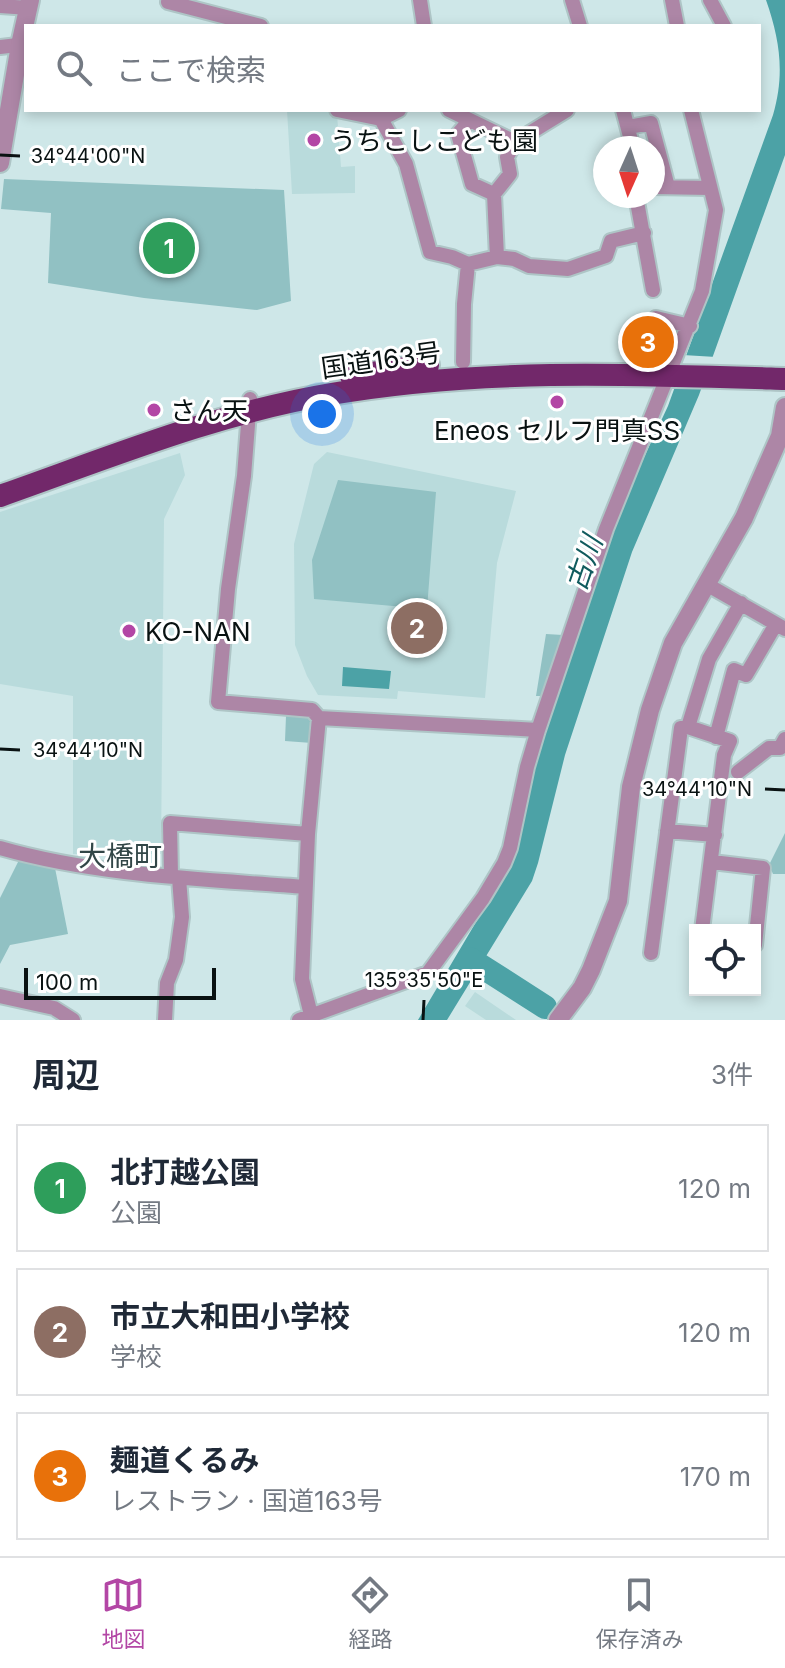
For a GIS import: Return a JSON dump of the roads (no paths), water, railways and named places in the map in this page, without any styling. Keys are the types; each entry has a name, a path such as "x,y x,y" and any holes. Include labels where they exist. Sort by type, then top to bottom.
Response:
{"highway":[{"name":"国道163号","path":"0,481 326,380 390,368 539,358 675,368 779,371"},
{"name":"国道163号","path":"0,496 250,406 395,383 475,376 675,368"}],"street":[{"path":"169,0 232,22 232,0"},
{"path":"420,0 424,24"},
{"path":"572,0 579,24"},
{"path":"672,0 677,24"},
{"path":"710,0 723,24"},
{"path":"0,6 30,4 26,24"},
{"path":"0,47 23,44 0,163"},
{"path":"347,112 381,119 395,112"},
{"path":"453,112 515,142"},
{"path":"497,257 494,194 510,174 507,157 515,142 564,112"},
{"path":"624,112 630,136"},
{"path":"319,718 305,887 302,979 305,1018 428,973 483,898 504,863 538,730 606,529 675,368 702,291 716,210 691,112"},
{"path":"381,119 406,164 430,252 468,264 497,257 514,259 529,266 568,269 606,256 611,241 644,233"},
{"path":"469,121 458,134 472,184 494,194"},
{"path":"628,127 651,123 653,136"},
{"path":"665,187 710,188"},
{"path":"639,208 653,290"},
{"path":"463,362 468,264"},
{"path":"656,318 690,326"},
{"path":"250,406 218,702 312,710 319,718 538,730"},
{"path":"558,1020 582,988 603,946 618,901 631,787 650,710 673,643 782,444 785,407"},
{"path":"706,584 780,626 746,675 734,670 716,737"},
{"path":"688,727 709,659 741,603"},
{"path":"651,953 681,728 688,727 730,741 724,755 703,924"},
{"path":"738,772 769,748 780,748 785,739"},
{"path":"165,1020 167,983 176,960 182,917 170,823 308,834"},
{"path":"667,831 715,835"},
{"path":"0,848 49,862 175,877 305,887"},
{"path":"712,862 763,868 757,924"},
{"path":"0,996 54,1008 73,1020"}],"waterway":[{"path":"470,959 545,1007"}],"place":[{"name":"うちこしこども園","path":"314,140"},
{"name":"北打越公園","path":"169,248"},
{"name":"麺道くるみ","path":"648,342"},
{"name":"Eneos セルフ門真SS","path":"557,402"},
{"name":"さん天","path":"154,410"},
{"name":"市立大和田小学校","path":"417,628"},
{"name":"KO-NAN","path":"129,631"}],"district":[{"name":"大橋町","path":"120,856"}],"water label":[{"name":"古川","path":"584,563"}]}
